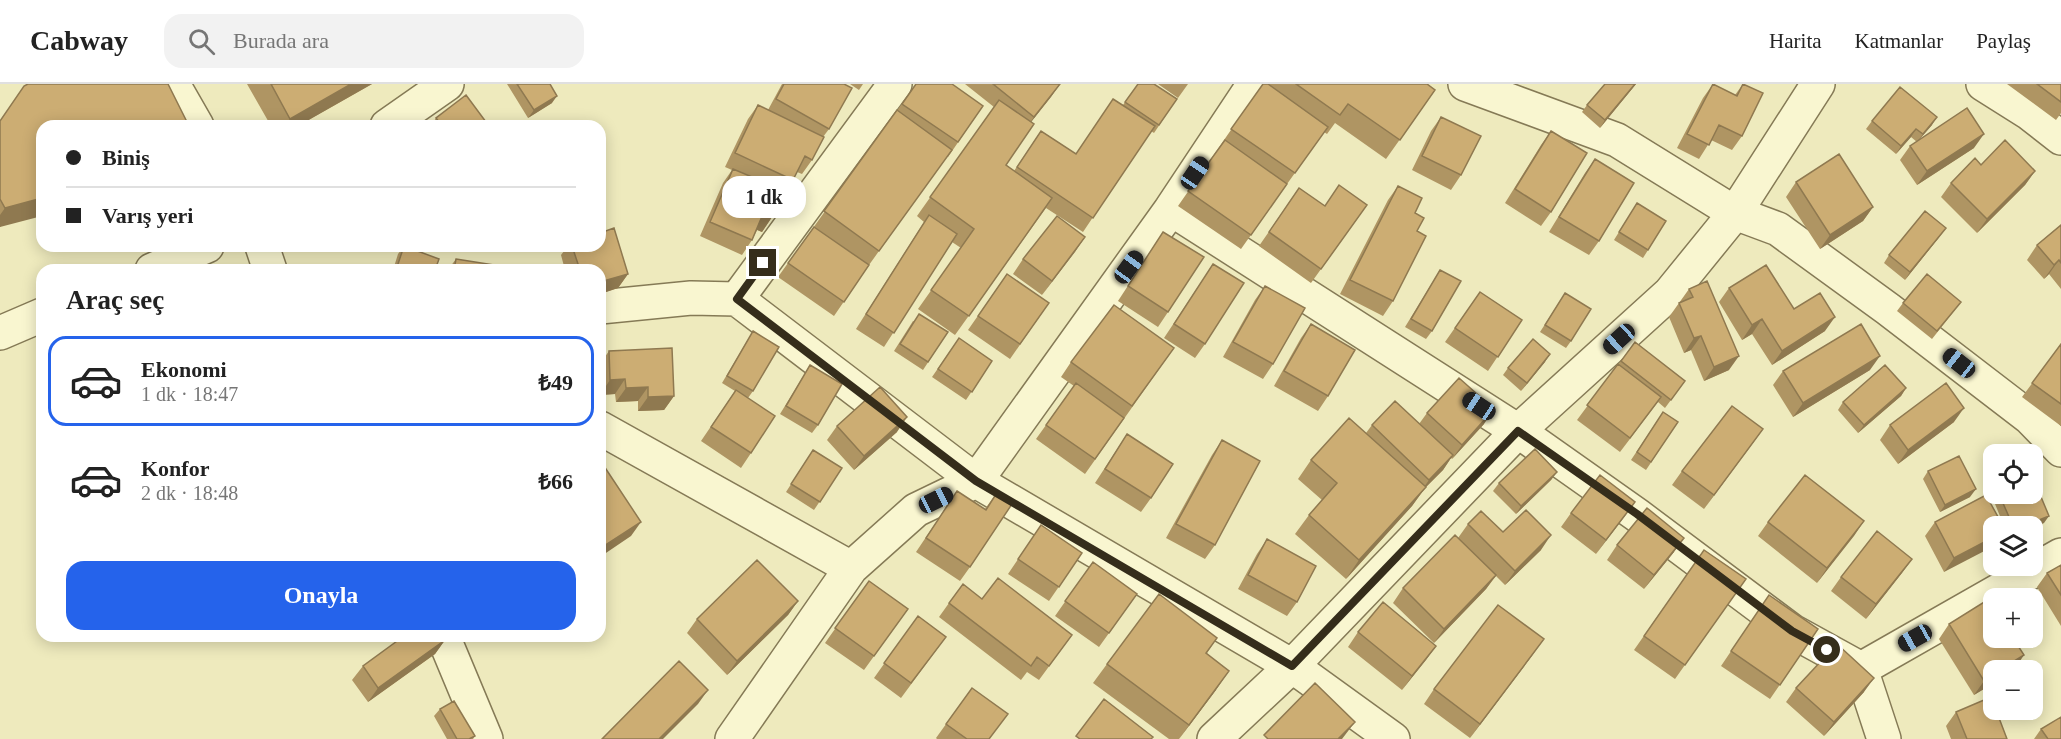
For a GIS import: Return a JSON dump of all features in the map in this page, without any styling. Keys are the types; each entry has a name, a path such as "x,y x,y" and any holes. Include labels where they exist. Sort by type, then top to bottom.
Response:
{"street":[{"path":"173,84 194,120"},
{"path":"396,120 447,84"},
{"path":"737,299 895,84"},
{"path":"732,739 851,568 916,510 976,481 1171,209 1254,84"},
{"path":"1465,84 1617,140 1735,213 1778,229 1888,309 2030,418 2061,450"},
{"path":"1214,739 1292,666 1518,431 1670,293 1735,213 1818,84"},
{"path":"1983,84 2030,113 2061,138"},
{"path":"1171,209 1518,431 1637,514 1792,631 1861,669 1884,739"},
{"path":"166,264 193,252"},
{"path":"606,306 691,298 737,299 976,481 1292,666 1393,739"},
{"path":"0,333 36,318"},
{"path":"606,431 851,568"},
{"path":"1861,669 2061,555"},
{"path":"446,642 486,739"}],"building":[{"path":"28,84 168,84 186,120 36,120 36,200 5,208 0,199 0,121 24,86"},
{"path":"271,84 351,84 290,119"},
{"path":"517,84 550,84 557,96 534,110"},
{"path":"784,84 844,84 852,88 829,129 776,99"},
{"path":"916,84 952,84 983,106 958,142 902,104"},
{"path":"993,84 1060,84 1034,117"},
{"path":"1138,84 1154,84 1177,99 1159,125 1125,102"},
{"path":"1263,84 1268,84 1328,127 1295,173 1231,129"},
{"path":"1296,84 1427,84 1435,90 1400,140 1348,104 1340,115"},
{"path":"1605,84 1635,84 1605,120 1587,105"},
{"path":"1713,84 1737,96 1743,84 1763,93 1742,136 1719,125 1709,145 1687,134"},
{"path":"2037,84 2061,84 2061,102"},
{"path":"1900,87 1937,117 1923,134 1916,129 1901,146 1872,121"},
{"path":"466,95 485,120 438,120 436,118"},
{"path":"1113,99 1155,126 1093,218 1017,167 1041,131 1076,154"},
{"path":"999,100 1034,124 1006,165 1052,198 969,316 931,290 974,229 930,197"},
{"path":"758,105 824,137 812,160 805,156 793,180 735,153"},
{"path":"1967,108 1984,134 1927,171 1910,146"},
{"path":"897,110 952,150 879,251 824,211"},
{"path":"1441,117 1481,136 1461,175 1422,156"},
{"path":"1551,131 1587,153 1551,212 1515,189"},
{"path":"1225,140 1287,184 1251,235 1188,191"},
{"path":"2005,140 2035,171 1987,219 1951,183 1975,158 1981,165"},
{"path":"1839,154 1873,207 1830,235 1796,182"},
{"path":"1595,159 1634,183 1599,241 1559,217"},
{"path":"733,169 783,190 772,217 763,214 752,240 710,222"},
{"path":"1339,185 1367,205 1321,269 1269,232 1299,188 1325,206"},
{"path":"1398,186 1422,198 1415,213 1424,218 1417,231 1426,236 1393,301 1350,280"},
{"path":"1637,203 1666,221 1648,250 1619,232"},
{"path":"1925,211 1946,228 1910,272 1889,255"},
{"path":"929,215 957,234 894,333 866,314"},
{"path":"1057,216 1085,237 1052,281 1023,259"},
{"path":"2061,225 2061,263 2059,260 2054,265 2037,245"},
{"path":"814,227 869,265 844,302 788,263"},
{"path":"614,228 628,274 606,280 606,264 578,264 574,252 606,252 606,231"},
{"path":"1163,232 1204,257 1168,312 1128,286"},
{"path":"402,252 420,252 439,259 437,264 398,264"},
{"path":"456,259 488,264 455,264"},
{"path":"1213,264 1244,283 1205,344 1174,324"},
{"path":"1766,265 1794,309 1820,293 1835,317 1782,351 1762,319 1752,325 1729,288"},
{"path":"1440,270 1461,281 1432,331 1411,319"},
{"path":"1007,274 1049,303 1020,344 978,316"},
{"path":"1927,274 1961,302 1937,331 1903,303"},
{"path":"1707,281 1739,356 1714,367 1701,336 1694,338 1679,303 1693,297 1689,289"},
{"path":"1265,286 1305,308 1273,364 1233,342"},
{"path":"1480,292 1522,320 1498,357 1455,328"},
{"path":"1565,293 1591,309 1571,341 1545,325"},
{"path":"1114,305 1174,348 1132,406 1071,362"},
{"path":"919,314 948,332 928,362 900,344"},
{"path":"1311,324 1355,350 1328,396 1284,371"},
{"path":"1861,324 1880,356 1803,403 1783,371"},
{"path":"753,331 779,347 753,391 727,376"},
{"path":"959,338 992,361 972,392 938,369"},
{"path":"1533,339 1550,354 1527,383 1508,368"},
{"path":"1635,342 1685,381 1671,400 1621,361"},
{"path":"2061,344 2061,404 2032,383"},
{"path":"672,348 674,396 648,397 648,387 626,388 625,379 610,380 609,351"},
{"path":"1618,364 1661,397 1630,438 1587,405"},
{"path":"810,365 842,384 818,425 786,406"},
{"path":"1885,365 1906,388 1864,425 1843,402"},
{"path":"1459,378 1494,409 1462,445 1427,413"},
{"path":"1076,383 1124,418 1095,459 1046,425"},
{"path":"1946,383 1964,408 1908,450 1890,425"},
{"path":"880,387 907,417 864,456 837,426"},
{"path":"736,390 775,416 751,453 711,427"},
{"path":"1395,401 1453,455 1429,480 1372,425"},
{"path":"1732,406 1763,429 1714,495 1682,471"},
{"path":"1663,412 1678,422 1651,462 1637,452"},
{"path":"1349,418 1426,487 1359,560 1309,515 1337,483 1311,460"},
{"path":"1127,434 1173,464 1151,498 1105,469"},
{"path":"1222,440 1260,461 1215,545 1176,524"},
{"path":"1535,449 1557,472 1521,506 1499,483"},
{"path":"813,450 842,468 820,502 791,484"},
{"path":"1959,456 1976,489 1945,505 1928,471"},
{"path":"606,469 641,522 606,545"},
{"path":"1600,475 1635,502 1606,540 1571,513"},
{"path":"1805,475 1864,521 1827,568 1768,522"},
{"path":"957,491 986,510 998,491 1014,501 970,567 926,538"},
{"path":"1983,497 1983,504 1991,504 1998,516 1983,516 1983,543 1954,558 1935,522"},
{"path":"2043,502 2049,516 2043,518 2043,516 2009,516 2003,504 2043,504"},
{"path":"1647,508 1684,538 1654,575 1617,545"},
{"path":"1526,510 1551,535 1515,571 1468,524 1481,511 1503,532"},
{"path":"1041,525 1082,553 1059,587 1018,559"},
{"path":"1877,531 1912,559 1876,604 1841,577"},
{"path":"1455,535 1496,575 1444,629 1403,588"},
{"path":"1267,539 1316,566 1297,602 1248,575"},
{"path":"1704,550 1746,579 1685,665 1644,636"},
{"path":"757,560 798,601 737,661 697,619"},
{"path":"1093,562 1137,594 1109,633 1065,601"},
{"path":"2061,565 2061,595 2047,573"},
{"path":"998,578 1072,635 1049,666 1037,657 1031,666 949,603 963,584 982,599"},
{"path":"869,581 908,609 874,656 835,628"},
{"path":"1159,594 1217,638 1206,653 1229,671 1189,725 1107,664"},
{"path":"1769,595 1818,629 1780,685 1731,651"},
{"path":"1383,602 1436,646 1412,676 1358,632"},
{"path":"1983,603 1983,648 2019,648 2024,655 2016,660 1983,660 1983,679 1949,624"},
{"path":"1498,605 1544,639 1480,724 1434,689"},
{"path":"918,616 946,637 911,683 884,663"},
{"path":"396,642 442,642 378,688 363,666"},
{"path":"1837,644 1874,678 1834,722 1796,688"},
{"path":"679,661 708,690 659,739 602,739"},
{"path":"1315,683 1355,722 1338,739 1268,739 1264,735"},
{"path":"972,688 1008,714 989,739 967,739 946,724"},
{"path":"1104,699 1153,737 1151,739 1080,739 1076,736"},
{"path":"1983,700 1983,720 2000,720 2007,739 1967,739 1956,712"},
{"path":"454,701 475,736 469,739 457,739 440,709"},
{"path":"2061,717 2061,739 2048,739 2041,729"}],"route":[{"path":"763,263 737,299 976,481 1292,666 1518,431 1637,514 1792,631 1827,650"}]}
